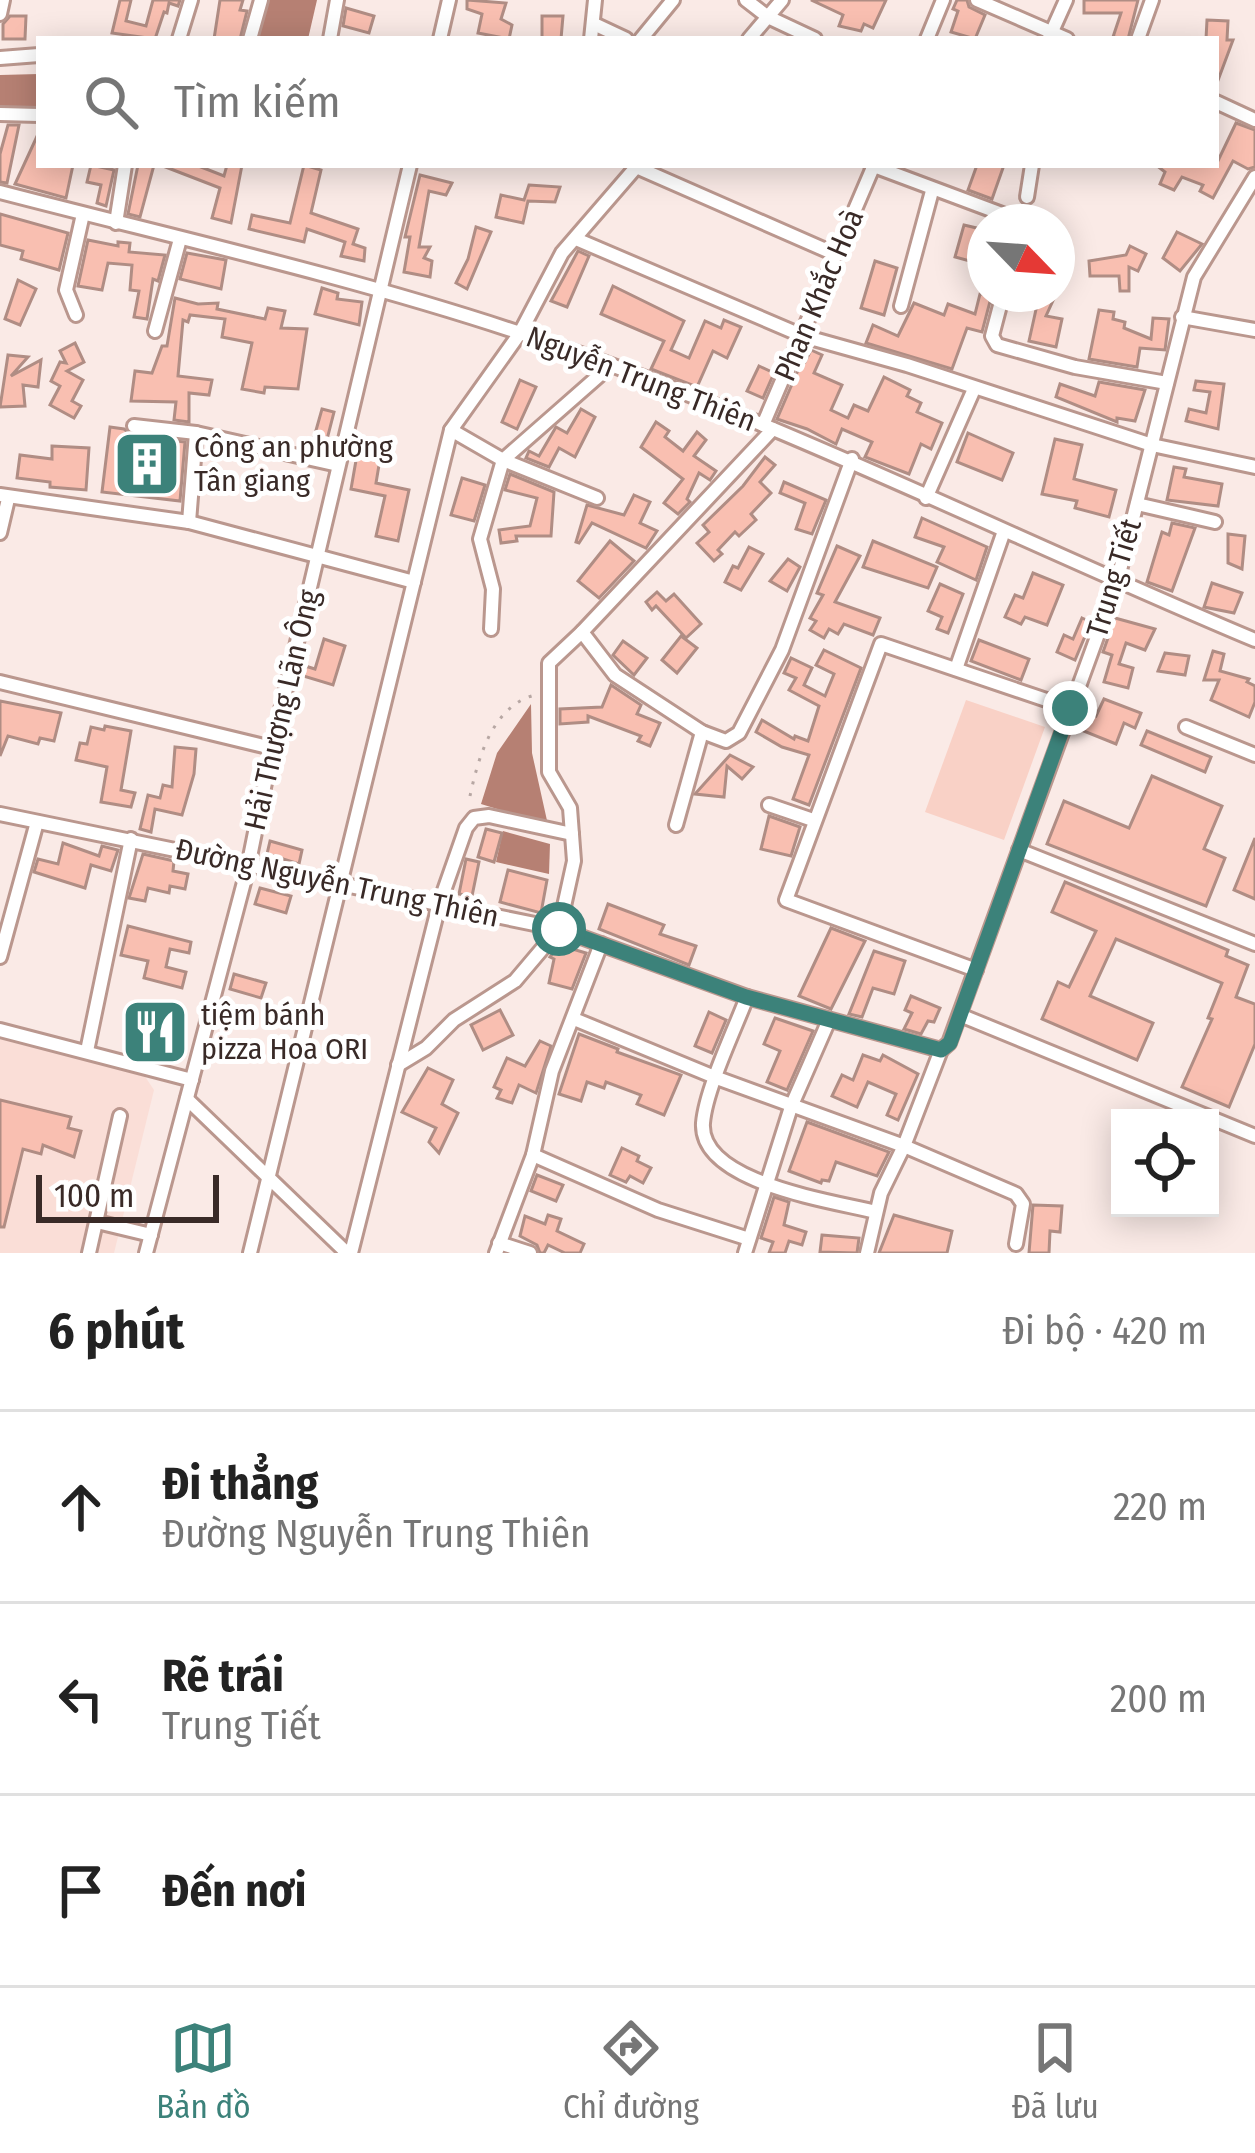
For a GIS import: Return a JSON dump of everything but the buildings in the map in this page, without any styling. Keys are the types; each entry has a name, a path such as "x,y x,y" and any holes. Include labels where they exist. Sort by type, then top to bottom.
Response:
{"street":[{"path":"0,14 3,0"},
{"path":"180,36 191,0"},
{"path":"251,36 261,0"},
{"path":"331,36 337,0"},
{"path":"441,36 449,0"},
{"path":"643,36 673,0"},
{"path":"746,0 767,17 808,36"},
{"path":"751,36 782,0"},
{"path":"928,36 943,0"},
{"path":"976,0 1049,35 1066,0"},
{"path":"1139,36 1152,0"},
{"path":"597,9 623,36"},
{"path":"0,58 36,55"},
{"path":"1219,102 1255,120"},
{"path":"0,114 36,115"},
{"path":"116,223 125,168"},
{"name":"Hải Thượng Lãn Ông","path":"146,1253 248,867 409,168"},
{"path":"250,1253 451,430 520,333 562,253 634,168"},
{"path":"641,168 837,255"},
{"name":"Phan Khắc Hoà","path":"549,692 549,662 582,632 768,427 871,168"},
{"path":"877,168 972,204"},
{"path":"1027,197 1032,168"},
{"name":"Trung Tiết","path":"867,1253 881,1193 960,1015 1117,582 1194,277 1255,177"},
{"path":"901,306 932,191"},
{"name":"Nguyễn Trung Thiên","path":"0,192 380,289 520,333 851,459 926,498 1255,640"},
{"path":"76,315 66,290 83,214"},
{"path":"154,331 180,239"},
{"path":"575,239 803,336 1151,445 1255,467"},
{"path":"998,312 992,332 997,345 1076,368 1167,383"},
{"path":"1182,316 1255,330"},
{"path":"491,629 494,590 481,539 503,460 610,366"},
{"path":"926,498 974,389"},
{"path":"134,426 196,433 338,464"},
{"path":"451,430 503,460 597,498"},
{"path":"189,522 196,433"},
{"path":"582,632 615,675 702,732 726,741 739,733 782,650 851,459"},
{"path":"0,533 4,497 189,522 414,582"},
{"path":"1137,504 1215,523"},
{"path":"956,669 1004,531"},
{"path":"976,970 787,900 814,820 881,644 1070,708"},
{"path":"0,682 272,748"},
{"path":"398,1065 515,980 559,929 574,861 570,808 549,772 549,692"},
{"path":"1186,727 1253,750"},
{"path":"676,825 702,732"},
{"path":"769,805 814,820"},
{"name":"Đường Nguyễn Trung Thiên","path":"0,814 559,929 746,997 943,1049"},
{"path":"187,1100 349,1253 457,849 474,818 489,816 572,834"},
{"path":"0,957 37,822"},
{"path":"87,1052 131,839"},
{"path":"1019,850 1255,944"},
{"path":"530,1253 497,1248 533,1155 552,1070 601,944"},
{"path":"746,997 703,1125 713,1154 735,1171 764,1183 876,1212"},
{"path":"960,1015 1255,1136"},
{"path":"574,1019 791,1107 904,1146 1021,1198 1016,1244"},
{"path":"533,1155 747,1246 791,1107 829,1020"},
{"path":"0,1030 192,1080"},
{"path":"89,1253 120,1116"},
{"path":"97,1222 151,1235"}],"path":[{"path":"470,796 494,727 523,698 549,692"}],"shaded area":[{"path":"269,0 317,0 309,36 259,36"},
{"path":"36,74 36,112 0,112 0,75"},
{"path":"966,700 1045,727 1004,840 925,812"},
{"path":"531,704 532,753 548,825 481,804 497,753"},
{"path":"503,831 550,844 549,874 496,862"},
{"path":"0,1039 144,1075 154,1090 114,1253 0,1253"}],"place":[{"name":"Công an phường Tân giang","path":"147,464"},
{"name":"tiệm bánh pizza Hoa ORI","path":"155,1032"}],"route":[{"path":"559,929 746,997 941,1050 950,1043 1070,708"}]}
